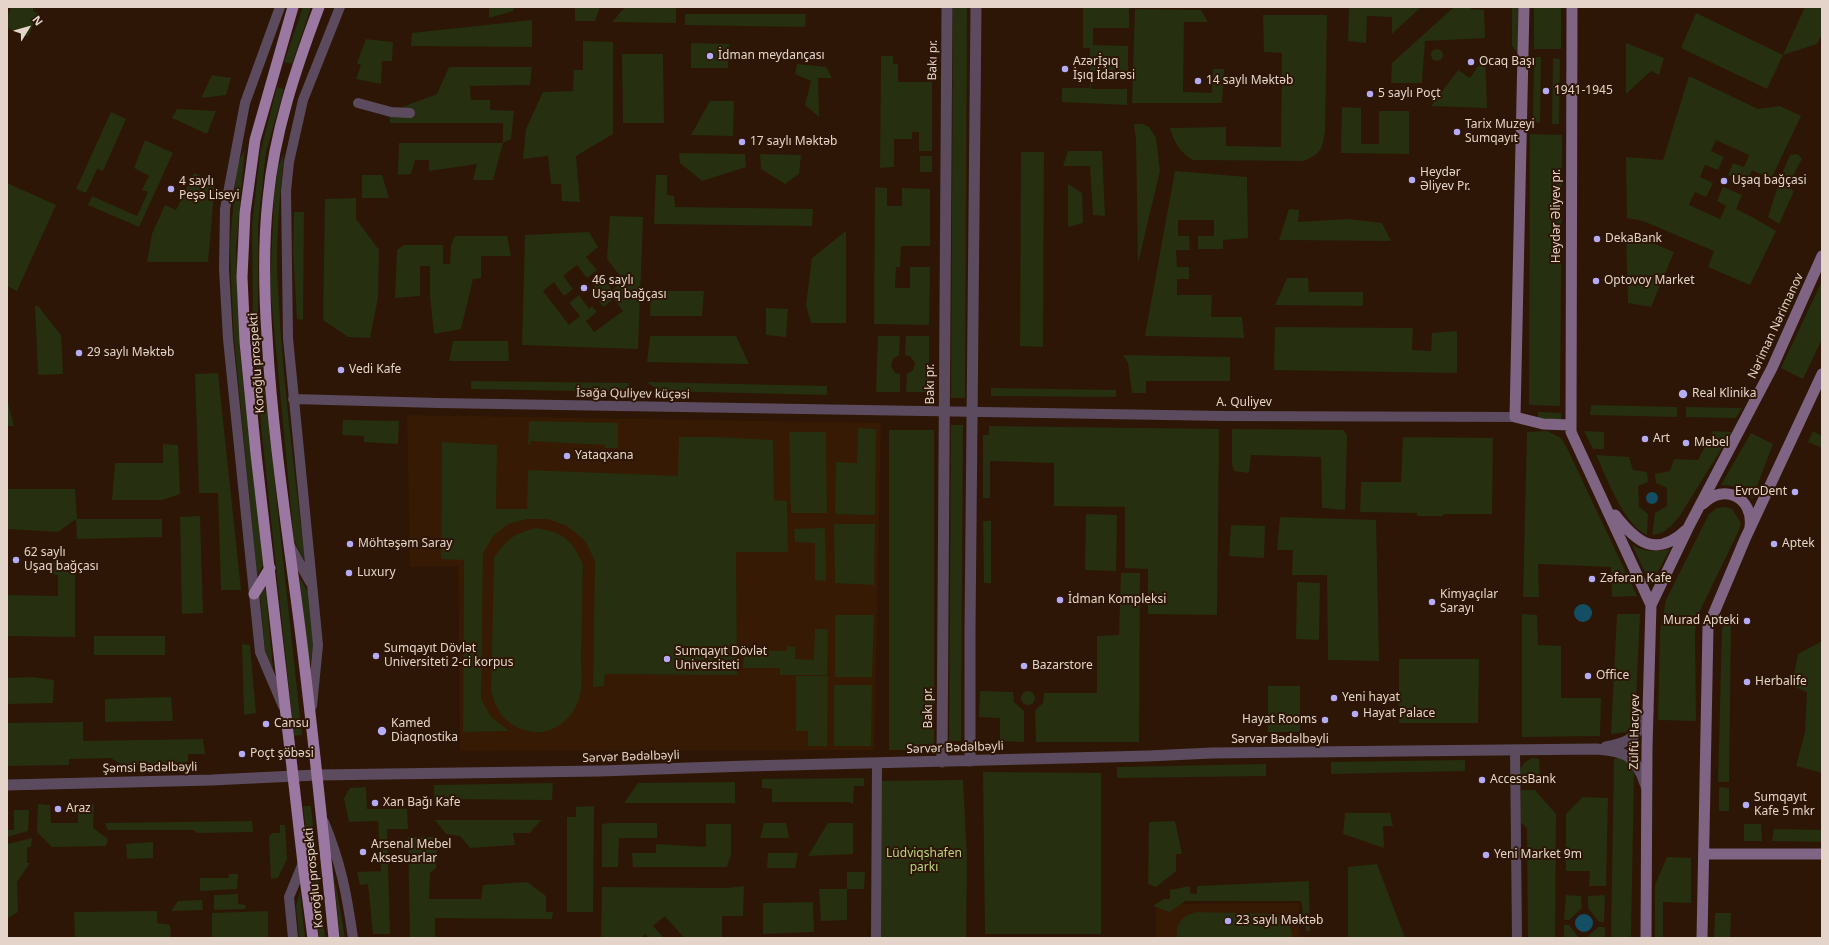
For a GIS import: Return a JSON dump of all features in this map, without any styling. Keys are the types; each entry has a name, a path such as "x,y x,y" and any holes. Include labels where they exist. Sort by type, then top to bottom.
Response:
{"main road":[{"name":"Koroğlu prospekti","path":"293,7 255,140 245,212 242,277 245,342 293,776 313,938"},
{"name":"Koroğlu prospekti","path":"319,7 289,97 276,146 268,197 264,249 264,286 269,376 288,544 311,722 334,938"},
{"path":"1524,7 1515,418 1543,424 1570,425"},
{"name":"Heydər Əliyev pr.","path":"1572,7 1570,425 1574,442 1602,498"},
{"name":"Nəriman Nərimanov","path":"1696,512 1772,368 1822,256"},
{"path":"1702,938 1707,632 1709,622 1822,374"},
{"path":"1696,512 1708,498 1715,495 1727,493 1739,498 1749,511 1751,520 1746,539"},
{"path":"1602,498 1632,535 1644,543 1659,545 1666,543 1680,535 1688,528"},
{"path":"1602,498 1651,605"},
{"name":"Zülfü Hacıyev","path":"1646,938 1648,712 1651,605 1696,512"},
{"path":"254,594 270,568"},
{"path":"1704,854 1822,854"}],"street":[{"path":"280,7 245,103 225,209 224,269 228,339 260,652 287,714"},
{"path":"311,722 318,645 288,338 286,191 289,162 303,100 340,7"},
{"name":"Bakı pr.","path":"942,762 947,7"},
{"path":"970,761 976,7"},
{"path":"358,103 391,112 410,113"},
{"name":"İsağa Quliyev küçəsi","path":"293,399 642,407 973,411"},
{"name":"A. Quliyev","path":"973,411 1226,416 1515,418"},
{"path":"288,544 312,586"},
{"path":"1596,749 1630,740 1636,735 1648,712"},
{"path":"1596,749 1617,751 1631,757 1641,770 1648,790"},
{"name":"Sərvər Bədəlbəyli","path":"293,776 600,771 1212,753 1596,749"},
{"path":"1515,750 1517,938"},
{"path":"876,938 877,763"},
{"name":"Şəmsi Bədəlbəyli","path":"7,785 293,776"},
{"path":"321,815 337,853 346,890 353,938"},
{"path":"293,938 289,897 303,863"}],"shaded area":[{"name":"Sumqayıt Dövlət Universiteti","path":"407,415 881,423 874,750 460,751 458,566 410,567"},
{"name":"23 saylı Məktəb","path":"1299,903 1299,938 1156,938 1156,904"}],"green space":[{"path":"11,7 34,7 33,11 38,13 28,37 7,28 7,17"},
{"path":"303,7 311,7 292,64 284,62"},
{"path":"489,7 514,7 513,11 489,18"},
{"path":"575,7 600,7 595,21 575,21"},
{"path":"625,7 676,7 676,23 612,22"},
{"path":"953,7 967,7 965,398 951,398"},
{"path":"1083,7 1129,7 1129,28 1093,28 1093,45 1128,46 1128,71 1092,71 1091,89 1127,89 1127,105 1062,102 1062,88 1090,88 1090,48 1083,48"},
{"path":"1349,7 1421,7 1392,34 1392,17 1367,16 1366,43 1348,41"},
{"path":"1454,7 1471,7 1471,9 1484,10 1485,38 1425,41 1422,83 1391,83 1392,63"},
{"path":"1512,7 1519,7 1518,53 1512,46"},
{"path":"1534,7 1561,7 1561,49 1534,49"},
{"path":"1805,7 1822,7 1822,34 1817,44 1783,55"},
{"path":"1135,9 1201,10 1208,22 1184,22 1183,92 1212,93 1213,69 1224,69 1222,103 1132,103"},
{"path":"1696,13 1783,55 1767,89 1681,48"},
{"path":"685,14 806,14 805,27 685,25"},
{"path":"1263,15 1327,15 1325,132 1322,147 1314,156 1304,161 1193,160 1184,154 1178,147 1170,128 1226,127 1226,146 1281,147 1282,53 1264,52"},
{"path":"532,20 532,47 411,46 412,33"},
{"path":"366,39 393,42 392,61 382,61 381,84 356,79 361,65 357,63"},
{"path":"583,41 613,42 613,134 576,156 580,202 562,201 561,184 551,184 548,156 523,159 526,129 543,92 573,91 574,70 583,70"},
{"name":"İdman meydançası","path":"691,43 729,44 728,68 691,68"},
{"path":"1626,43 1664,58 1659,75 1651,71 1626,94"},
{"path":"1435,49 1439,49 1443,55 1439,61 1435,61 1431,57 1431,53"},
{"path":"622,54 663,54 664,123 623,123"},
{"path":"881,56 893,56 893,64 898,64 898,82 932,82 932,151 919,151 919,132 912,132 912,139 894,139 894,167 880,168"},
{"path":"1485,56 1487,108 1431,106 1458,70 1470,78"},
{"path":"1534,57 1541,57 1540,123 1533,122"},
{"path":"1553,58 1560,59 1559,124 1552,124"},
{"path":"797,64 826,67 832,78 818,78 819,117 805,105 811,81 795,74"},
{"path":"449,67 532,67 530,85 470,86 471,100 490,100 490,110 514,111 511,139 503,143 503,123 390,123 389,112 437,94"},
{"path":"212,75 231,78 226,95 201,98"},
{"path":"1689,76 1758,109 1780,106 1801,116 1771,179 1752,170 1746,184 1728,175 1733,163 1744,167 1749,155 1716,140 1711,151 1724,157 1718,170 1705,165 1700,177 1713,183 1706,197 1695,192 1689,205 1720,219 1726,206 1717,201 1723,187 1742,195 1736,209 1776,231 1750,285 1708,267 1714,251 1643,221 1627,218 1626,157 1663,160"},
{"path":"277,87 284,89 266,152 258,225 258,328 302,735 294,736 262,435 253,330 252,225 260,153"},
{"path":"710,101 734,101 733,136 691,135"},
{"path":"1342,107 1361,108 1361,144 1379,144 1379,111 1409,111 1409,154 1341,153"},
{"path":"177,109 216,111 207,134 172,118"},
{"path":"111,112 126,119 103,171 97,169 86,193 76,189"},
{"path":"1134,124 1143,124 1149,127 1156,138 1160,171 1138,263 1136,140"},
{"path":"1530,134 1562,135 1560,406 1529,405"},
{"path":"145,140 173,153 139,227 88,205 92,196 137,216 148,192 142,190 149,176 134,168"},
{"path":"399,143 503,143 493,180 473,180 477,164 429,171 429,160 415,160 411,174 398,175"},
{"path":"245,149 236,249 240,352 263,565 257,577 234,338 231,280 230,244 237,164"},
{"path":"1068,151 1102,151 1105,216 1093,215 1090,166 1063,166"},
{"path":"1021,152 1044,152 1043,347 1020,346"},
{"path":"284,153 277,270 286,390 305,562 294,540 270,286 274,198 278,167"},
{"path":"679,153 745,154 746,167 702,181 680,163"},
{"path":"760,154 801,155 799,174 785,184 761,169"},
{"path":"1798,154 1802,159 1787,187 1794,191 1779,224 1768,217 1781,176 1790,155"},
{"path":"920,156 932,156 932,172 920,172"},
{"path":"1175,171 1247,177 1248,238 1223,240 1223,249 1198,249 1198,236 1214,236 1214,220 1178,220 1178,236 1189,236 1190,250 1176,250 1177,267 1189,267 1189,279 1177,279 1177,295 1212,295 1211,317 1242,317 1244,338 1145,336"},
{"path":"194,173 215,182 208,262 147,262 152,234 165,205 176,210"},
{"path":"362,175 382,175 389,198 362,198"},
{"path":"656,175 667,175 667,195 674,196 675,207 813,209 812,226 654,224"},
{"path":"7,183 56,205 17,291 7,286"},
{"path":"1068,184 1082,193 1083,223 1068,227"},
{"path":"875,187 887,188 887,206 902,206 902,188 930,189 930,246 901,246 900,267 896,267 895,288 910,288 910,267 930,267 929,325 874,324"},
{"path":"356,198 356,219 379,250 378,298 370,338 348,337 323,320 325,199"},
{"path":"1289,209 1299,210 1298,222 1348,219 1382,223 1391,241 1279,240"},
{"path":"294,212 304,212 303,320 297,319 293,253"},
{"path":"610,216 643,217 638,349 522,345 525,235 589,232 598,247 586,257 597,270 587,278 577,265 563,276 573,289 564,296 554,282 543,291 569,325 580,316 569,303 579,295 589,309 592,306 597,312 586,321 594,332 623,311 614,299 603,307 599,301 603,298 593,284 602,277 612,290 624,281 607,259"},
{"path":"846,231 846,323 811,323 806,305 812,258"},
{"path":"455,236 507,236 511,256 481,256 481,278 473,279 461,329 434,334 430,296 430,266 420,266 420,296 395,298 397,250 404,245 443,245 443,264 450,264 451,245"},
{"path":"1626,236 1636,236 1674,252 1651,307 1628,303"},
{"path":"1287,278 1308,278 1309,292 1363,292 1363,306 1275,305"},
{"path":"1822,281 1822,339 1803,379 1781,368"},
{"path":"651,291 704,291 702,316 650,316"},
{"path":"35,306 38,306 61,335 63,374 38,375"},
{"path":"766,308 788,309 786,337 766,335"},
{"path":"1275,327 1413,328 1412,350 1431,351 1432,333 1457,331 1457,373 1274,370"},
{"path":"650,336 736,336 749,364 647,362"},
{"path":"878,336 900,336 899,355 893,359 891,366 895,373 900,374 900,392 876,392"},
{"path":"906,336 929,336 929,392 906,392 907,374 913,370 915,363 910,356 905,355"},
{"path":"453,341 508,341 509,361 449,361"},
{"path":"1123,355 1230,357 1230,381 1146,381 1146,393 1132,393 1128,363"},
{"path":"218,373 241,590 221,590 218,493 199,493 195,374"},
{"path":"471,381 629,383 628,392 471,389"},
{"path":"647,382 827,386 827,395 659,391"},
{"path":"991,388 1116,390 1116,397 991,396"},
{"path":"7,399 14,426 7,426"},
{"path":"1591,405 1677,407 1677,417 1590,415"},
{"path":"1686,407 1742,408 1736,418 1686,417"},
{"path":"1538,412 1561,413 1561,420 1538,419"},
{"path":"343,420 399,421 398,444 364,442 364,436 342,435"},
{"path":"529,421 618,423 618,448 605,448 605,445 530,441 530,445 528,444"},
{"path":"951,425 963,425 961,741 949,741"},
{"path":"989,426 1219,429 1217,615 1148,614 1148,569 1125,568 1125,507 1054,506 1054,463 990,461 990,498 983,498 983,435 989,435"},
{"path":"858,428 876,429 875,515 835,514 836,462 857,463"},
{"path":"1232,429 1343,430 1347,435 1345,510 1322,508 1321,457 1251,455 1249,473 1234,471 1232,464"},
{"path":"889,430 934,430 934,750 889,750"},
{"path":"1547,431 1561,438 1567,448 1637,596 1612,597 1611,567 1538,564 1539,597 1523,597 1527,432"},
{"path":"1584,431 1604,432 1604,449 1593,449"},
{"path":"1713,431 1732,432 1679,517 1661,533 1652,535 1655,513 1667,506 1667,488 1656,483 1655,474 1670,471 1674,459 1698,460"},
{"path":"1813,431 1822,436 1822,448 1808,442"},
{"path":"789,432 826,432 827,513 791,513"},
{"path":"1751,433 1773,444 1752,499 1738,488 1721,485"},
{"path":"679,437 773,440 774,500 787,501 788,552 736,552 737,675 605,674 604,686 593,687 595,561 585,541 567,526 548,519 527,519 508,524 493,536 483,553 481,699 491,717 509,731 463,732 464,560 441,559 442,442 497,445 496,509 527,509 528,470 678,476"},
{"path":"1403,437 1493,438 1492,514 1444,514 1442,516 1417,516 1417,513 1360,512 1361,482 1401,482"},
{"path":"163,444 178,445 180,494 162,500 112,500 115,463 163,463"},
{"path":"1596,455 1629,457 1633,470 1647,472 1648,482 1638,486 1639,507 1648,514 1647,535 1630,521 1623,511"},
{"path":"7,489 75,489 77,519 162,519 162,537 77,539 76,519 58,532 7,529"},
{"path":"1725,507 1732,509 1741,523 1698,615 1695,632 1696,721 1658,720 1660,631 1666,600 1709,514 1717,508"},
{"path":"1086,514 1117,515 1116,571 1085,570"},
{"path":"200,516 203,613 182,614 180,517"},
{"path":"1280,517 1376,520 1379,661 1328,660 1327,575 1292,575 1293,550 1277,550"},
{"path":"983,521 991,521 991,583 984,583"},
{"path":"834,524 875,524 874,585 835,583"},
{"path":"1231,525 1265,526 1264,558 1229,556"},
{"path":"536,528 554,532 566,538 574,548 583,564 581,656 582,681 578,703 568,718 561,724 545,731 537,732 528,731 508,722 496,706 491,692 494,558 507,541 522,532"},
{"path":"825,528 826,581 815,580 815,543 795,542 794,529"},
{"path":"1632,545 1650,551 1670,549 1651,585"},
{"path":"75,561 75,637 7,636 7,595 58,596 58,575 51,574 51,562"},
{"path":"1121,573 1140,573 1139,742 1036,742 1035,711 1043,703 1044,693 1097,693 1097,636 1119,635"},
{"path":"299,576 309,594 314,645 309,669"},
{"path":"1297,582 1320,583 1319,640 1296,639"},
{"path":"265,583 273,669 265,650 260,594"},
{"path":"1522,614 1537,615 1538,645 1561,646 1561,698 1601,698 1600,736 1522,737"},
{"path":"1617,614 1640,614 1635,722 1626,732 1611,734"},
{"path":"835,615 874,615 872,677 835,677"},
{"path":"1726,619 1731,620 1729,782 1718,782 1722,629"},
{"path":"815,629 828,629 827,675 780,675 780,668 743,668 744,651 787,651 787,646 795,647 795,659 814,660"},
{"path":"94,636 165,636 165,655 94,655"},
{"path":"1822,641 1822,773 1796,766 1805,732 1807,692 1792,686 1798,654"},
{"path":"242,644 250,645 256,713 244,715"},
{"path":"1399,659 1479,659 1478,723 1399,723"},
{"path":"796,676 828,676 827,746 808,746 808,731 796,731"},
{"path":"32,677 54,680 53,703 7,704 7,678"},
{"path":"834,685 872,685 871,746 834,746"},
{"path":"1268,686 1300,686 1300,732 1268,732"},
{"path":"980,691 1013,692 1014,702 1024,711 1024,742 1000,741 1000,718 979,717"},
{"path":"1028,691 1033,693 1035,698 1033,703 1028,705 1023,703 1021,698 1023,693"},
{"path":"171,697 173,721 105,722 105,699"},
{"path":"83,722 83,741 203,739 205,754 188,754 188,762 123,766 111,758 69,759 69,765 7,766 7,723"},
{"path":"1533,758 1539,759 1540,779 1520,779 1522,766 1526,761"},
{"path":"1619,758 1628,763 1634,772 1631,938 1611,938 1614,759"},
{"path":"1465,760 1465,771 1331,774 1331,762"},
{"path":"1266,764 1266,776 1117,778 1117,767"},
{"path":"983,772 1101,773 1101,934 985,934"},
{"path":"864,778 864,786 854,786 853,804 849,802 772,802 772,789 762,788 762,779"},
{"name":"Lüdviqshafen parkı","path":"963,780 967,859 966,938 880,938 881,781"},
{"path":"735,782 735,803 624,803 638,783"},
{"path":"553,783 552,800 434,799 434,785"},
{"path":"366,787 367,809 407,809 408,829 387,829 390,934 373,934 368,884 360,885 357,872 381,871 378,821 349,822 344,798 350,788"},
{"path":"1719,787 1729,788 1729,811 1719,811"},
{"path":"1521,790 1535,790 1556,814 1555,938 1528,938 1527,828 1520,822"},
{"path":"1583,797 1608,798 1606,886 1589,886 1590,871 1566,871 1566,814"},
{"path":"38,804 50,805 51,823 78,823 78,804 94,804 93,828 108,839 106,846 52,847 37,832"},
{"path":"303,806 311,806 325,938 319,938"},
{"path":"594,806 593,912 567,912 567,817 576,817 576,807"},
{"path":"14,810 29,810 28,831 7,837 7,830 14,830"},
{"path":"1345,813 1390,813 1393,826 1383,826 1384,848 1343,834"},
{"path":"435,820 541,820 530,833 513,833 515,845 470,848 460,836 446,834"},
{"path":"252,821 253,832 197,833 194,830 108,830 105,823"},
{"path":"1175,821 1182,854 1176,854 1176,871 1156,887 1148,884 1149,822"},
{"path":"657,823 657,838 619,838 618,867 602,867 602,824"},
{"path":"764,823 786,823 789,838 760,838"},
{"path":"828,823 853,823 853,854 808,856"},
{"path":"706,824 731,824 731,854 727,867 633,867 632,853 656,853 656,844 706,847"},
{"path":"1744,824 1761,824 1762,841 1744,841"},
{"path":"280,825 285,825 287,859 278,878 271,879 269,836 272,833 280,833"},
{"path":"1774,829 1822,830 1822,842 1772,841"},
{"path":"408,837 433,837 437,845 436,868 430,873 429,899 481,899 483,885 527,882 546,896 546,912 553,912 552,919 435,918 435,938 410,938"},
{"path":"32,838 31,847 27,847 27,863 30,863 17,882 18,912 8,918 8,844"},
{"path":"153,842 153,858 127,859 126,844"},
{"path":"768,853 798,853 795,868 767,868"},
{"path":"1667,857 1691,858 1691,903 1663,902 1663,938 1655,938 1655,885"},
{"path":"1377,864 1405,938 1348,937 1348,867"},
{"path":"333,869 345,938 340,938"},
{"path":"847,872 865,872 864,889 847,889"},
{"path":"229,874 238,874 237,889 200,891 200,878 228,878"},
{"path":"1309,881 1310,931 1306,931 1301,901 1186,901 1169,912 1153,906 1163,899 1170,899 1170,890 1190,886 1190,893 1197,894 1197,886"},
{"path":"744,886 743,916 722,916 722,938 684,938 665,916 653,926 664,938 649,938 645,934 641,938 601,938 602,887 727,888"},
{"path":"819,889 847,889 847,920 821,921"},
{"path":"300,892 305,938 299,938 296,906"},
{"path":"238,894 238,904 246,905 245,909 214,910 214,895"},
{"path":"1566,895 1581,896 1582,908 1569,920 1564,920"},
{"path":"1605,895 1604,922 1599,922 1588,908 1588,896"},
{"path":"202,900 203,910 171,911 178,901"},
{"path":"813,902 814,932 763,934 763,903"},
{"path":"157,911 157,923 170,925 171,938 75,938 74,912"},
{"path":"268,911 268,938 212,938 212,913"},
{"path":"1197,912 1275,914 1288,923 1291,929 1292,938 1177,938 1177,932 1181,920"},
{"path":"1715,913 1731,913 1730,938 1714,938"},
{"path":"1564,925 1569,925 1579,938 1564,938"},
{"path":"1598,927 1605,927 1605,938 1586,938"}],"water":[{"path":"1650,492 1654,492 1658,498 1654,504 1650,504 1646,500 1646,496"},
{"path":"1583,604 1589,607 1592,613 1589,619 1583,622 1577,619 1574,613 1577,607"},
{"path":"1584,914 1590,917 1593,923 1590,929 1584,932 1578,929 1575,923 1578,917"}],"place":[{"name":"İdman meydançası","path":"710,56"},
{"name":"Ocaq Başı","path":"1471,62"},
{"name":"Azərİşıq İşıq İdarəsi","path":"1065,69"},
{"name":"14 saylı Məktəb","path":"1198,81"},
{"name":"1941-1945","path":"1546,91"},
{"name":"5 saylı Poçt","path":"1370,94"},
{"name":"Tarix Muzeyi Sumqayıt","path":"1457,132"},
{"name":"17 saylı Məktəb","path":"742,142"},
{"name":"Heydər Əliyev Pr.","path":"1412,180"},
{"name":"Uşaq bağçasi","path":"1724,181"},
{"name":"4 saylı Peşə Liseyi","path":"171,189"},
{"name":"DekaBank","path":"1597,239"},
{"name":"Optovoy Market","path":"1596,281"},
{"name":"46 saylı Uşaq bağçası","path":"584,288"},
{"name":"29 saylı Məktəb","path":"79,353"},
{"name":"Vedi Kafe","path":"341,370"},
{"name":"Real Klinika","path":"1683,394"},
{"name":"Art","path":"1645,439"},
{"name":"Mebel","path":"1686,443"},
{"name":"Yataqxana","path":"567,456"},
{"name":"EvroDent","path":"1795,492"},
{"name":"Möhtəşəm Saray","path":"350,544"},
{"name":"Aptek","path":"1774,544"},
{"name":"62 saylı Uşaq bağçası","path":"16,560"},
{"name":"Luxury","path":"349,573"},
{"name":"Zәfәran Kafe","path":"1592,579"},
{"name":"İdman Kompleksi","path":"1060,600"},
{"name":"Kimyaçılar Sarayı","path":"1432,602"},
{"name":"Murad Apteki","path":"1747,621"},
{"name":"Sumqayıt Dövlət Universiteti 2-ci korpus","path":"376,656"},
{"name":"Sumqayıt Dövlət Universiteti","path":"667,659"},
{"name":"Bazarstore","path":"1024,666"},
{"name":"Office","path":"1588,676"},
{"name":"Herbalife","path":"1747,682"},
{"name":"Yeni hayat","path":"1334,698"},
{"name":"Hayat Palace","path":"1355,714"},
{"name":"Hayat Rooms","path":"1325,720"},
{"name":"Cansu","path":"266,724"},
{"name":"Kamed Diaqnostika","path":"382,731"},
{"name":"Poçt şöbəsi","path":"242,754"},
{"name":"AccessBank","path":"1482,780"},
{"name":"Xan Bağı Kafe","path":"375,803"},
{"name":"Sumqayıt Kafe 5 mkr","path":"1746,805"},
{"name":"Araz","path":"58,809"},
{"name":"Arsenal Mebel Aksesuarlar","path":"363,852"},
{"name":"Yeni Market 9m","path":"1486,855"},
{"name":"23 saylı Məktəb","path":"1228,921"}]}
